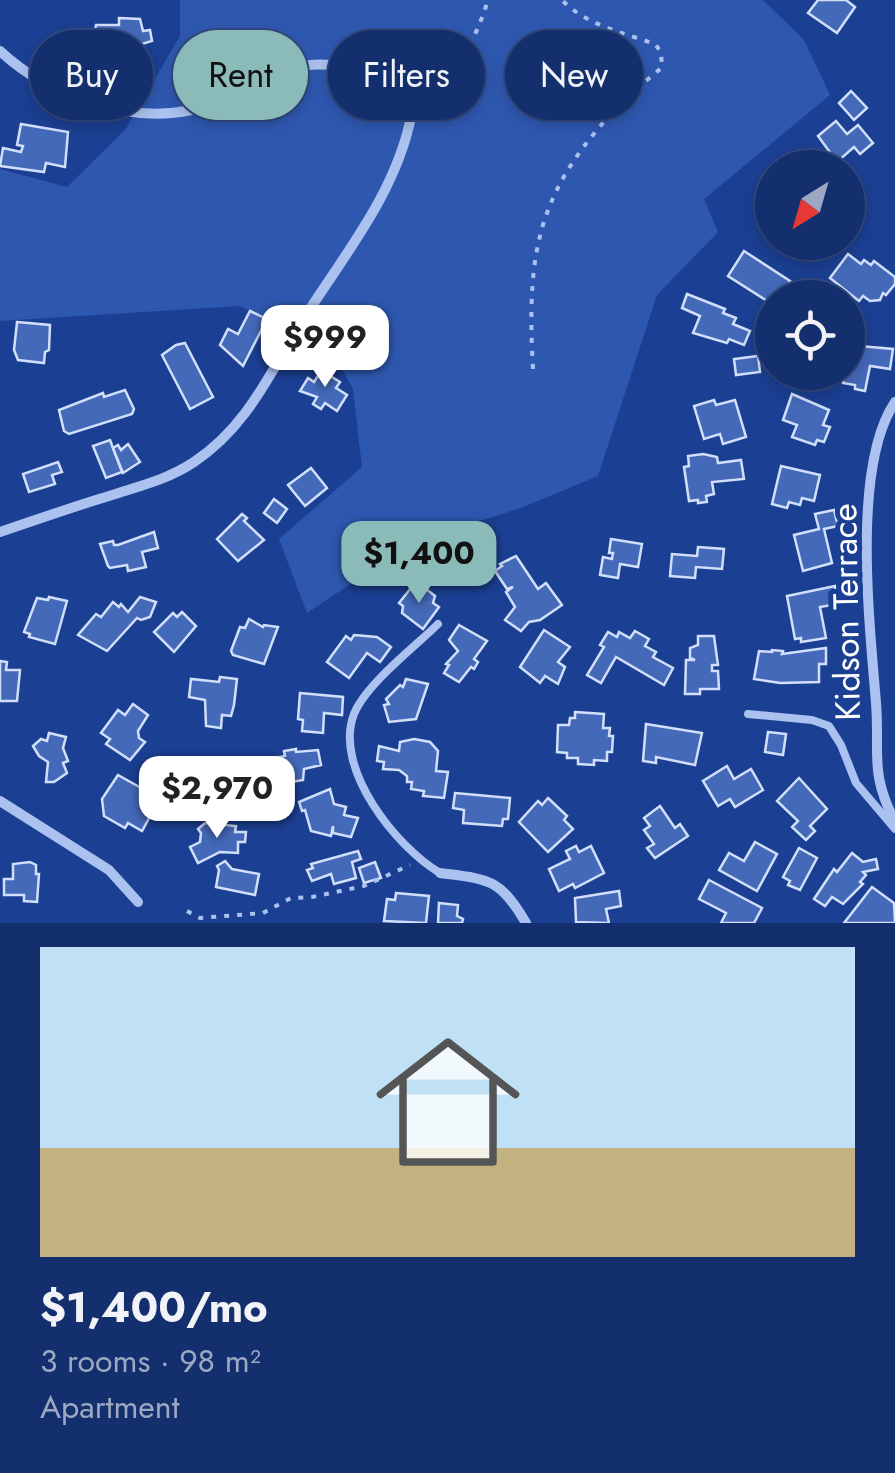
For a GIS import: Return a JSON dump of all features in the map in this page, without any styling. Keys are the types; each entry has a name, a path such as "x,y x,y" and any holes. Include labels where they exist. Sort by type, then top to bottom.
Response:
{"street":[{"path":"0,52 19,68 60,91 144,112 186,112 218,104 306,66 328,66"},
{"path":"0,532 152,484 191,464 238,426 370,220 410,120"},
{"name":"Kidson Terrace","path":"895,402 881,432 872,478 866,582 877,712 875,758 879,786 895,825"},
{"path":"0,802 108,870 138,902"},
{"path":"440,873 486,878 516,906 526,923"}],"lane":[{"path":"438,624 364,696 355,712 350,748 384,822 419,858 440,873"},
{"path":"748,714 812,720 828,726 841,744 856,783 895,825"}],"path":[{"path":"479,30 488,0"},
{"path":"533,370 532,269 542,218 560,180 586,143 630,94 662,67 661,52 655,44 593,22 562,0"},
{"path":"187,911 200,918 263,913 291,898 364,886 401,872 419,858"}],"shaded area":[{"path":"180,0 763,0 804,40 830,95 763,150 755,150 755,157 704,199 718,232 657,295 598,476 521,508 417,540 307,613 279,539 362,467 353,389 331,349 240,306 0,321 0,169 67,187 131,120 153,120 153,82 173,48 173,120 308,120 308,30 180,30"}],"building":[{"path":"818,0 846,0 855,7 837,33 808,13"},
{"path":"119,18 140,19 143,30 95,30 96,25 119,25"},
{"path":"851,91 867,108 854,120 839,103"},
{"path":"836,121 847,134 858,125 873,143 865,150 828,150 818,136"},
{"path":"21,124 68,132 65,167 46,163 44,172 0,166 3,148 21,152 23,146 17,145"},
{"path":"744,251 788,280 755,280 755,293 728,276"},
{"path":"844,260 861,264 864,260 871,265 874,261 895,277 895,284 880,300 870,301 865,297 865,280 830,278"},
{"path":"687,294 725,309 723,313 736,318 733,324 750,331 744,345 693,333 700,316 682,308"},
{"path":"250,311 267,319 243,366 220,345 228,329 238,334"},
{"path":"17,322 50,325 44,363 18,360 14,350"},
{"path":"185,343 213,397 190,409 162,355"},
{"path":"865,347 893,349 890,369 870,366 865,391 860,390 865,390"},
{"path":"755,356 755,373 736,375 734,359"},
{"path":"325,365 332,370 329,375 340,382 336,388 347,395 337,411 325,403 321,409 313,404 317,397 300,391 308,378 314,382"},
{"path":"125,390 134,409 132,414 69,434 64,431 59,410 103,393 104,397"},
{"path":"792,394 829,410 823,425 830,427 824,442 817,440 815,445 792,437 797,425 783,420"},
{"path":"714,400 716,405 735,400 746,437 723,444 720,434 704,439 694,406"},
{"path":"110,440 122,472 106,478 93,446"},
{"path":"128,444 140,462 123,473 113,448 118,445 121,450"},
{"path":"688,456 717,457 718,463 741,460 744,479 712,482 714,494 706,496 707,502 698,503 689,501 684,467 689,466"},
{"path":"58,462 62,472 52,475 55,484 29,492 23,474"},
{"path":"781,466 820,475 814,501 802,498 800,505 789,502 787,508 772,504"},
{"path":"311,468 327,488 305,506 288,485"},
{"path":"274,499 287,509 277,523 264,513"},
{"path":"834,510 838,526 824,529 832,563 803,571 794,535 819,529 815,514"},
{"path":"242,514 264,540 238,561 217,539"},
{"path":"154,532 158,548 142,552 146,567 128,571 127,565 108,566 100,544 113,541 118,545"},
{"path":"611,539 642,544 638,567 620,564 618,578 600,575 603,557 612,559"},
{"path":"698,547 724,549 722,569 696,567 695,578 670,576 672,554 697,556"},
{"path":"516,556 538,589 546,583 562,605 540,620 529,622 521,631 505,620 515,607 506,592 513,587 507,589 495,571"},
{"path":"420,584 435,596 433,603 439,607 423,629 402,613 399,603 411,588 415,591"},
{"path":"835,586 838,604 820,607 826,638 801,642 801,638 795,639 787,596"},
{"path":"140,597 156,602 150,617 137,618 107,651 78,635 113,602 128,612"},
{"path":"37,598 67,601 55,644 24,632"},
{"path":"182,612 196,626 174,652 154,632 173,613 177,617"},
{"path":"249,619 263,627 278,627 264,664 231,651 240,627 245,628"},
{"path":"459,625 487,641 474,659 478,662 474,669 471,667 459,682 444,673 449,665 446,664 458,651 449,640"},
{"path":"544,630 570,647 558,662 565,667 558,684 545,676 540,683 520,667"},
{"path":"635,631 649,639 645,646 656,652 653,657 673,668 664,685 616,657 601,683 587,675 608,632 630,638"},
{"path":"354,635 377,637 391,647 380,662 367,653 349,678 327,662 346,636 351,640"},
{"path":"698,636 714,636 718,665 712,665 712,671 718,671 719,689 685,694 686,660 695,660 690,658 690,648 698,645"},
{"path":"826,648 826,664 819,664 819,682 754,679 759,651 783,651 782,654"},
{"path":"0,661 7,662 6,670 20,670 17,701 0,701"},
{"path":"220,677 237,679 231,716 222,715 221,728 206,726 205,700 189,697 191,679 219,682"},
{"path":"406,679 428,684 416,719 389,722 386,699 400,685 403,687"},
{"path":"300,693 343,697 342,715 324,713 323,733 302,731 303,720 298,719"},
{"path":"133,704 148,715 138,731 145,742 130,760 106,744 110,739 101,733 118,710 125,715"},
{"path":"575,712 604,714 603,728 610,728 609,736 613,736 607,761 578,764 578,758 567,758 567,753 557,752 558,725 569,725"},
{"path":"646,724 702,733 695,765 656,757 656,763 643,761"},
{"path":"768,732 786,734 783,755 765,752"},
{"path":"49,733 66,737 63,748 68,761 63,763 67,773 54,782 46,782 48,762 33,746 41,739 47,741"},
{"path":"400,742 430,742 438,751 436,771 448,772 444,798 423,796 424,791 411,789 412,782 407,782 407,776 399,770 383,769 384,762 377,761 379,746 399,751"},
{"path":"296,749 318,750 321,765 304,769 303,780 286,783 285,777 277,778 272,773 269,759"},
{"path":"727,766 734,779 751,769 763,790 735,807 730,799 718,806 703,781"},
{"path":"118,775 150,793 142,807 152,813 142,831 128,823 125,828 104,816 102,799"},
{"path":"799,778 827,809 810,826 815,831 806,840 792,827 798,821 777,801"},
{"path":"330,789 334,804 346,807 344,815 358,818 351,837 333,833 333,826 331,836 311,831 305,810 302,811 299,802"},
{"path":"455,793 510,798 508,819 503,819 502,826 463,823 464,810 453,808"},
{"path":"548,798 567,816 564,820 573,829 548,852 519,822 538,801 542,805"},
{"path":"660,806 675,828 680,824 688,836 655,858 647,848 654,844 644,830 650,826 644,818"},
{"path":"205,823 236,826 235,832 246,832 245,842 238,842 238,853 220,852 198,863 190,847 200,842 198,829"},
{"path":"755,842 777,854 757,891 719,870 729,853 744,861"},
{"path":"576,846 579,852 591,846 604,873 575,888 573,884 559,891 549,869 570,859 566,851"},
{"path":"799,848 817,858 800,890 788,885 790,881 783,877"},
{"path":"358,851 361,859 352,862 356,878 334,884 331,874 312,881 307,870 313,868 311,864"},
{"path":"852,853 863,862 876,859 878,869 863,872 863,884 843,904 832,897 825,906 814,899 834,869 837,872"},
{"path":"225,861 232,869 259,874 255,895 216,887 217,866"},
{"path":"30,862 39,874 37,902 24,901 24,895 4,895 4,879 13,879 13,864"},
{"path":"375,862 381,878 364,883 359,868"},
{"path":"709,880 762,908 754,923 721,923 726,913 699,899"},
{"path":"872,887 894,903 895,923 844,923"},
{"path":"619,891 621,906 606,909 609,923 576,922 575,898"},
{"path":"396,893 429,896 426,923 384,921 387,899 395,900"},
{"path":"439,903 458,905 457,916 463,919 462,923 438,923"}]}
